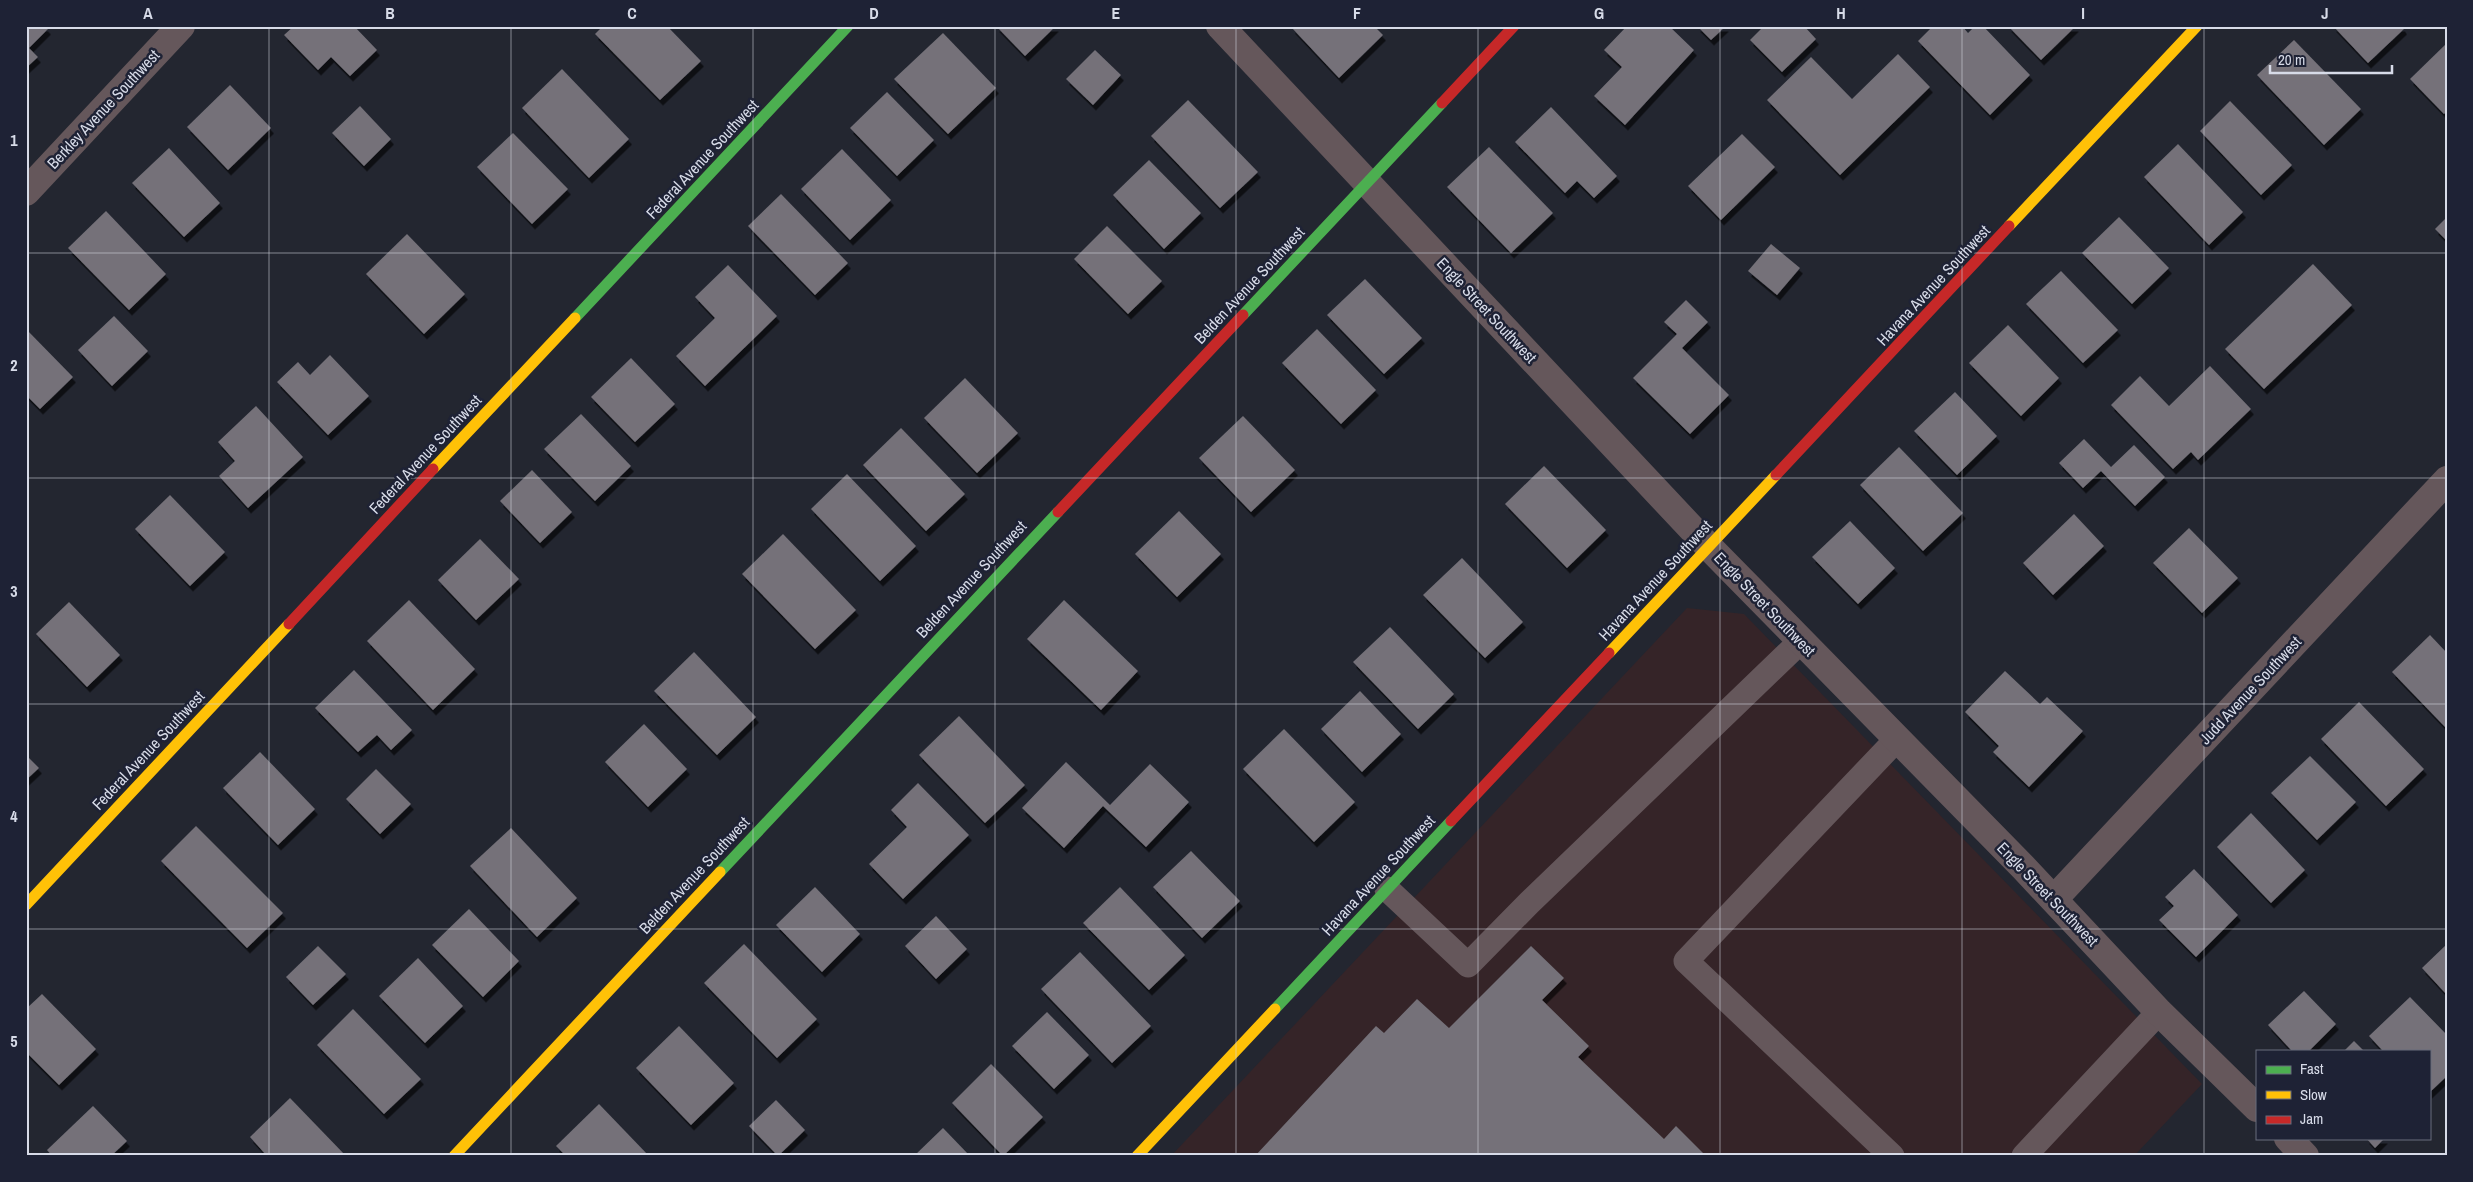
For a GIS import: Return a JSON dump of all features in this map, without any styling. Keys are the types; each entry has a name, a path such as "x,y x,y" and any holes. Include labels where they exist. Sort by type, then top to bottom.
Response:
{"street":[{"name":"Berkley Avenue Southwest","path":"26,192 181,26"},
{"name":"Federal Avenue Southwest","path":"26,905 848,26"},
{"name":"Engle Street Southwest","path":"1220,26 1709,547 2054,899 2159,1012 2256,1107"},
{"name":"Belden Avenue Southwest","path":"454,1156 1514,26"},
{"name":"Havana Avenue Southwest","path":"1137,1156 2198,26"},
{"name":"Judd Avenue Southwest","path":"2054,899 2447,480"},
{"path":"2290,1140 2305,1156"}],"lane":[{"path":"1387,889 1468,965 1529,903 1801,641"},
{"path":"1892,1156 1686,962 1897,738"},
{"path":"2024,1156 2159,1012"}],"shaded area":[{"path":"1687,608 1744,614 2202,1084 2134,1156 1171,1156"}],"building":[{"path":"26,26 45,26 48,29 29,48 38,57 26,68"},
{"path":"294,26 354,26 377,50 350,76 331,57 318,70 284,35"},
{"path":"603,26 667,26 701,61 660,100 595,34"},
{"path":"996,26 1056,26 1025,56"},
{"path":"1294,26 1374,26 1383,35 1339,78 1292,28"},
{"path":"1627,26 1669,26 1694,50 1625,125 1594,96 1622,67 1604,50"},
{"path":"1697,26 1726,26 1711,40"},
{"path":"1764,26 1804,26 1816,39 1782,72 1750,40"},
{"path":"1933,26 1962,26 1968,33 1975,26 1983,26 2030,75 1990,115 1918,41"},
{"path":"2008,26 2076,26 2041,60"},
{"path":"2333,26 2402,26 2404,29 2368,63"},
{"path":"943,33 996,88 948,134 894,79"},
{"path":"2294,40 2361,109 2324,145 2257,75"},
{"path":"2447,43 2447,111 2444,114 2410,79"},
{"path":"1095,50 1121,75 1093,105 1066,79"},
{"path":"1898,54 1930,87 1840,175 1767,100 1811,57 1852,99"},
{"path":"562,69 629,139 589,178 522,108"},
{"path":"230,85 271,128 228,170 187,127"},
{"path":"887,92 934,140 897,176 850,128"},
{"path":"1188,100 1258,172 1220,208 1151,136"},
{"path":"2230,101 2292,165 2261,195 2200,131"},
{"path":"360,106 391,139 364,166 332,133"},
{"path":"1551,107 1617,176 1594,198 1577,181 1565,193 1515,142"},
{"path":"513,133 568,189 532,224 477,167"},
{"path":"1742,134 1775,167 1721,220 1688,186"},
{"path":"2178,144 2243,212 2209,245 2144,177"},
{"path":"1489,147 1553,213 1511,253 1447,187"},
{"path":"169,148 220,203 184,237 132,183"},
{"path":"842,149 891,200 850,240 801,189"},
{"path":"1149,160 1201,213 1164,249 1113,195"},
{"path":"781,194 848,263 815,295 748,226"},
{"path":"106,211 166,274 129,310 68,248"},
{"path":"2119,217 2169,268 2132,304 2082,253"},
{"path":"2447,217 2447,241 2435,229"},
{"path":"1107,226 1162,281 1128,314 1074,259"},
{"path":"407,234 465,294 424,334 366,274"},
{"path":"1771,244 1800,268 1777,295 1748,271"},
{"path":"2313,264 2352,305 2264,389 2225,349"},
{"path":"728,265 777,316 705,386 676,356 715,318 695,297"},
{"path":"2061,271 2118,330 2083,363 2026,304"},
{"path":"1365,279 1422,338 1384,374 1327,315"},
{"path":"1686,300 1708,322 1682,348 1729,395 1690,434 1633,378 1677,334 1664,322"},
{"path":"114,316 148,351 112,386 78,350"},
{"path":"2008,325 2059,378 2021,416 1969,363"},
{"path":"26,329 73,377 40,409 26,395"},
{"path":"1317,329 1376,390 1341,424 1282,363"},
{"path":"330,355 369,396 328,435 277,382 298,362 310,375"},
{"path":"631,358 675,404 635,442 591,397"},
{"path":"2210,366 2251,409 2198,460 2191,452 2173,469 2111,405 2140,376 2169,406"},
{"path":"965,378 1018,433 977,473 924,418"},
{"path":"1955,392 1997,436 1957,475 1914,431"},
{"path":"256,406 303,457 248,508 219,476 235,461 218,442"},
{"path":"581,414 631,466 595,501 544,449"},
{"path":"1243,416 1295,470 1251,512 1199,458"},
{"path":"901,428 965,494 926,531 863,465"},
{"path":"2084,439 2111,467 2134,445 2165,477 2135,506 2101,471 2083,488 2059,463"},
{"path":"1899,447 1963,513 1923,551 1860,485"},
{"path":"1544,466 1606,530 1567,568 1505,504"},
{"path":"532,470 572,512 540,543 500,501"},
{"path":"847,474 916,546 880,581 811,509"},
{"path":"170,495 225,552 190,586 135,529"},
{"path":"1179,511 1221,554 1177,597 1135,554"},
{"path":"2074,514 2104,546 2053,595 2023,563"},
{"path":"1850,521 1895,568 1858,604 1812,557"},
{"path":"2189,528 2238,578 2202,613 2153,563"},
{"path":"783,534 856,610 815,649 742,574"},
{"path":"480,539 519,579 476,620 438,580"},
{"path":"1462,558 1523,622 1485,658 1423,595"},
{"path":"409,600 475,669 433,710 367,641"},
{"path":"1064,600 1138,671 1101,710 1027,639"},
{"path":"69,602 120,655 87,687 36,634"},
{"path":"1390,627 1454,694 1418,729 1353,662"},
{"path":"2430,635 2447,653 2447,729 2392,672"},
{"path":"694,652 756,717 717,755 654,691"},
{"path":"354,670 412,730 391,750 377,735 358,752 315,708"},
{"path":"2005,671 2040,704 2047,697 2083,731 2029,787 1993,752 1999,746 1965,712"},
{"path":"1360,691 1401,734 1362,772 1321,729"},
{"path":"2359,702 2424,769 2386,806 2321,739"},
{"path":"959,716 1025,785 985,823 919,755"},
{"path":"644,724 687,769 648,807 605,762"},
{"path":"1284,729 1355,802 1314,842 1243,769"},
{"path":"260,752 315,809 278,845 223,788"},
{"path":"26,755 39,768 26,780"},
{"path":"2310,756 2356,802 2317,840 2271,793"},
{"path":"1066,762 1110,805 1150,764 1189,802 1146,847 1103,806 1064,848 1022,808"},
{"path":"376,769 411,804 380,834 346,799"},
{"path":"918,783 969,835 903,899 869,864 907,827 891,810"},
{"path":"2251,813 2305,870 2271,903 2217,847"},
{"path":"196,826 283,913 247,948 161,861"},
{"path":"511,828 577,898 537,937 470,866"},
{"path":"1191,851 1240,901 1202,938 1153,887"},
{"path":"2194,869 2238,915 2196,957 2159,920 2174,906 2165,897"},
{"path":"815,887 860,934 822,972 776,925"},
{"path":"1120,887 1185,955 1149,990 1083,923"},
{"path":"469,909 519,961 483,997 432,945"},
{"path":"936,916 967,949 936,979 905,946"},
{"path":"744,944 817,1019 777,1058 704,983"},
{"path":"2447,944 2447,995 2422,968"},
{"path":"318,946 346,974 313,1005 286,977"},
{"path":"1531,946 1564,978 1542,1000 1589,1046 1578,1057 1664,1139 1676,1126 1706,1156 1255,1156 1376,1026 1384,1033 1417,999 1449,1028"},
{"path":"1080,952 1151,1026 1112,1063 1041,989"},
{"path":"418,958 463,1006 425,1043 379,996"},
{"path":"2304,991 2336,1024 2310,1050 2291,1050 2268,1025"},
{"path":"42,994 96,1049 59,1085 26,1052 26,1009"},
{"path":"2410,997 2447,1035 2447,1076 2430,1092 2430,1050 2382,1050 2369,1036"},
{"path":"353,1009 421,1079 384,1114 317,1045"},
{"path":"1047,1012 1089,1055 1054,1089 1012,1046"},
{"path":"679,1026 734,1083 691,1125 636,1068"},
{"path":"2354,1041 2363,1050 2345,1050"},
{"path":"991,1064 1043,1117 1003,1156 952,1103"},
{"path":"290,1098 346,1156 267,1156 250,1137"},
{"path":"776,1100 805,1130 778,1156 749,1126"},
{"path":"599,1104 649,1156 566,1156 556,1146"},
{"path":"93,1106 127,1141 111,1156 52,1156 47,1150"},
{"path":"943,1128 970,1156 914,1156"},
{"path":"2368,1140 2383,1140 2375,1148"}],"traffic: fast":[{"path":"575,318 848,26"},
{"path":"1243,315 1442,103"},
{"path":"720,872 1058,512"},
{"path":"1275,1009 1451,821"}],"traffic: slow":[{"path":"2009,226 2197,26"},
{"path":"433,469 575,318"},
{"path":"1609,653 1776,475"},
{"path":"26,905 289,624"},
{"path":"454,1156 720,872"},
{"path":"1137,1156 1275,1009"}],"traffic: jam":[{"path":"1442,103 1514,26"},
{"path":"1776,475 2009,226"},
{"path":"1058,512 1243,315"},
{"path":"289,624 433,469"},
{"path":"1451,821 1609,653"}]}
